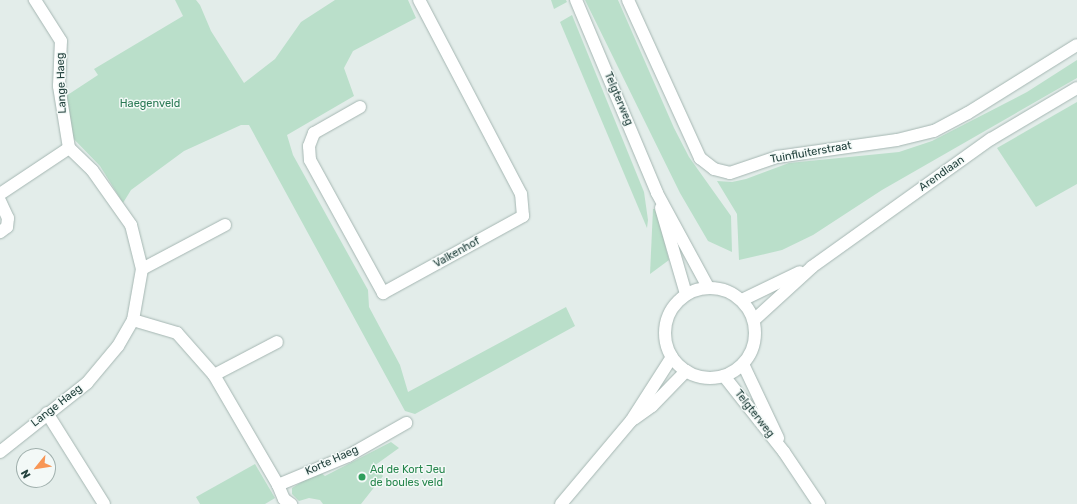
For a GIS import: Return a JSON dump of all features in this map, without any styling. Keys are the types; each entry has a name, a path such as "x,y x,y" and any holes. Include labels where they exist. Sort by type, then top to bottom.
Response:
{"street":[{"name":"Lange Haeg","path":"0,452 87,382 118,346 133,320 142,268 131,226 92,170 69,148 59,86 61,41 35,0"},
{"name":"Valkenhof","path":"360,106 314,133 309,146 310,160 383,293 524,216 521,194 419,0"},
{"name":"Tuinfluiterstraat","path":"628,0 700,158 714,169 730,173 777,157 897,140 934,131 968,113 1077,46"},
{"name":"Telgterweg","path":"576,2 657,194 708,287"},
{"name":"Arendlaan","path":"754,320 812,267 991,139 1077,88"},
{"path":"0,194 69,148"},
{"name":"Telgterweg","path":"657,194 686,294"},
{"path":"0,201 8,218 7,227 0,232"},
{"path":"142,268 225,225"},
{"name":"Arendlaan","path":"742,300 812,267"},
{"path":"708,287 724,289 742,300 754,320 755,342 743,364 724,376 707,378 686,371 672,357 667,346 666,324 675,304 686,294 708,287"},
{"path":"133,320 177,333 214,375 278,485 284,499 291,504"},
{"path":"214,375 277,342"},
{"path":"561,504 631,421 672,357"},
{"name":"Telgterweg","path":"743,364 784,452"},
{"path":"631,421 652,406 686,371"},
{"name":"Telgterweg","path":"724,376 784,452 820,504"},
{"path":"48,413 104,504"},
{"name":"Korte Haeg","path":"278,485 348,456 406,423"}],"green space":[{"name":"Haegenveld","path":"175,0 196,0 200,5 211,31 244,83 275,59 301,22 335,0 408,0 416,18 353,51 344,68 354,96 287,135 293,155 368,290 369,307 400,365 408,392 566,307 575,326 415,414 405,411 249,125 241,125 184,151 131,190 123,203 100,166 69,134 66,96 98,75 94,69 183,16"},
{"path":"551,0 566,0 567,2 554,9"},
{"path":"585,0 618,0 674,128 689,157 731,216 732,252 708,241 680,193"},
{"path":"572,15 644,192 648,220 647,228 560,22"},
{"path":"1077,60 1077,78 882,190 813,235 782,250 739,260 737,214 717,181 732,182 746,179 789,163 899,152 932,141 1027,92"},
{"path":"1077,102 1077,184 1036,207 997,148"},
{"path":"653,209 656,209 669,260 650,274"},
{"path":"391,442 399,448 374,466 383,476 361,504 323,504 320,500 309,498 299,501 292,494 292,488 313,475 321,473 325,476"},
{"path":"255,464 275,498 265,504 200,504 196,497"}],"place":[{"name":"Ad de Kort Jeu de boules veld","path":"362,477"}]}
